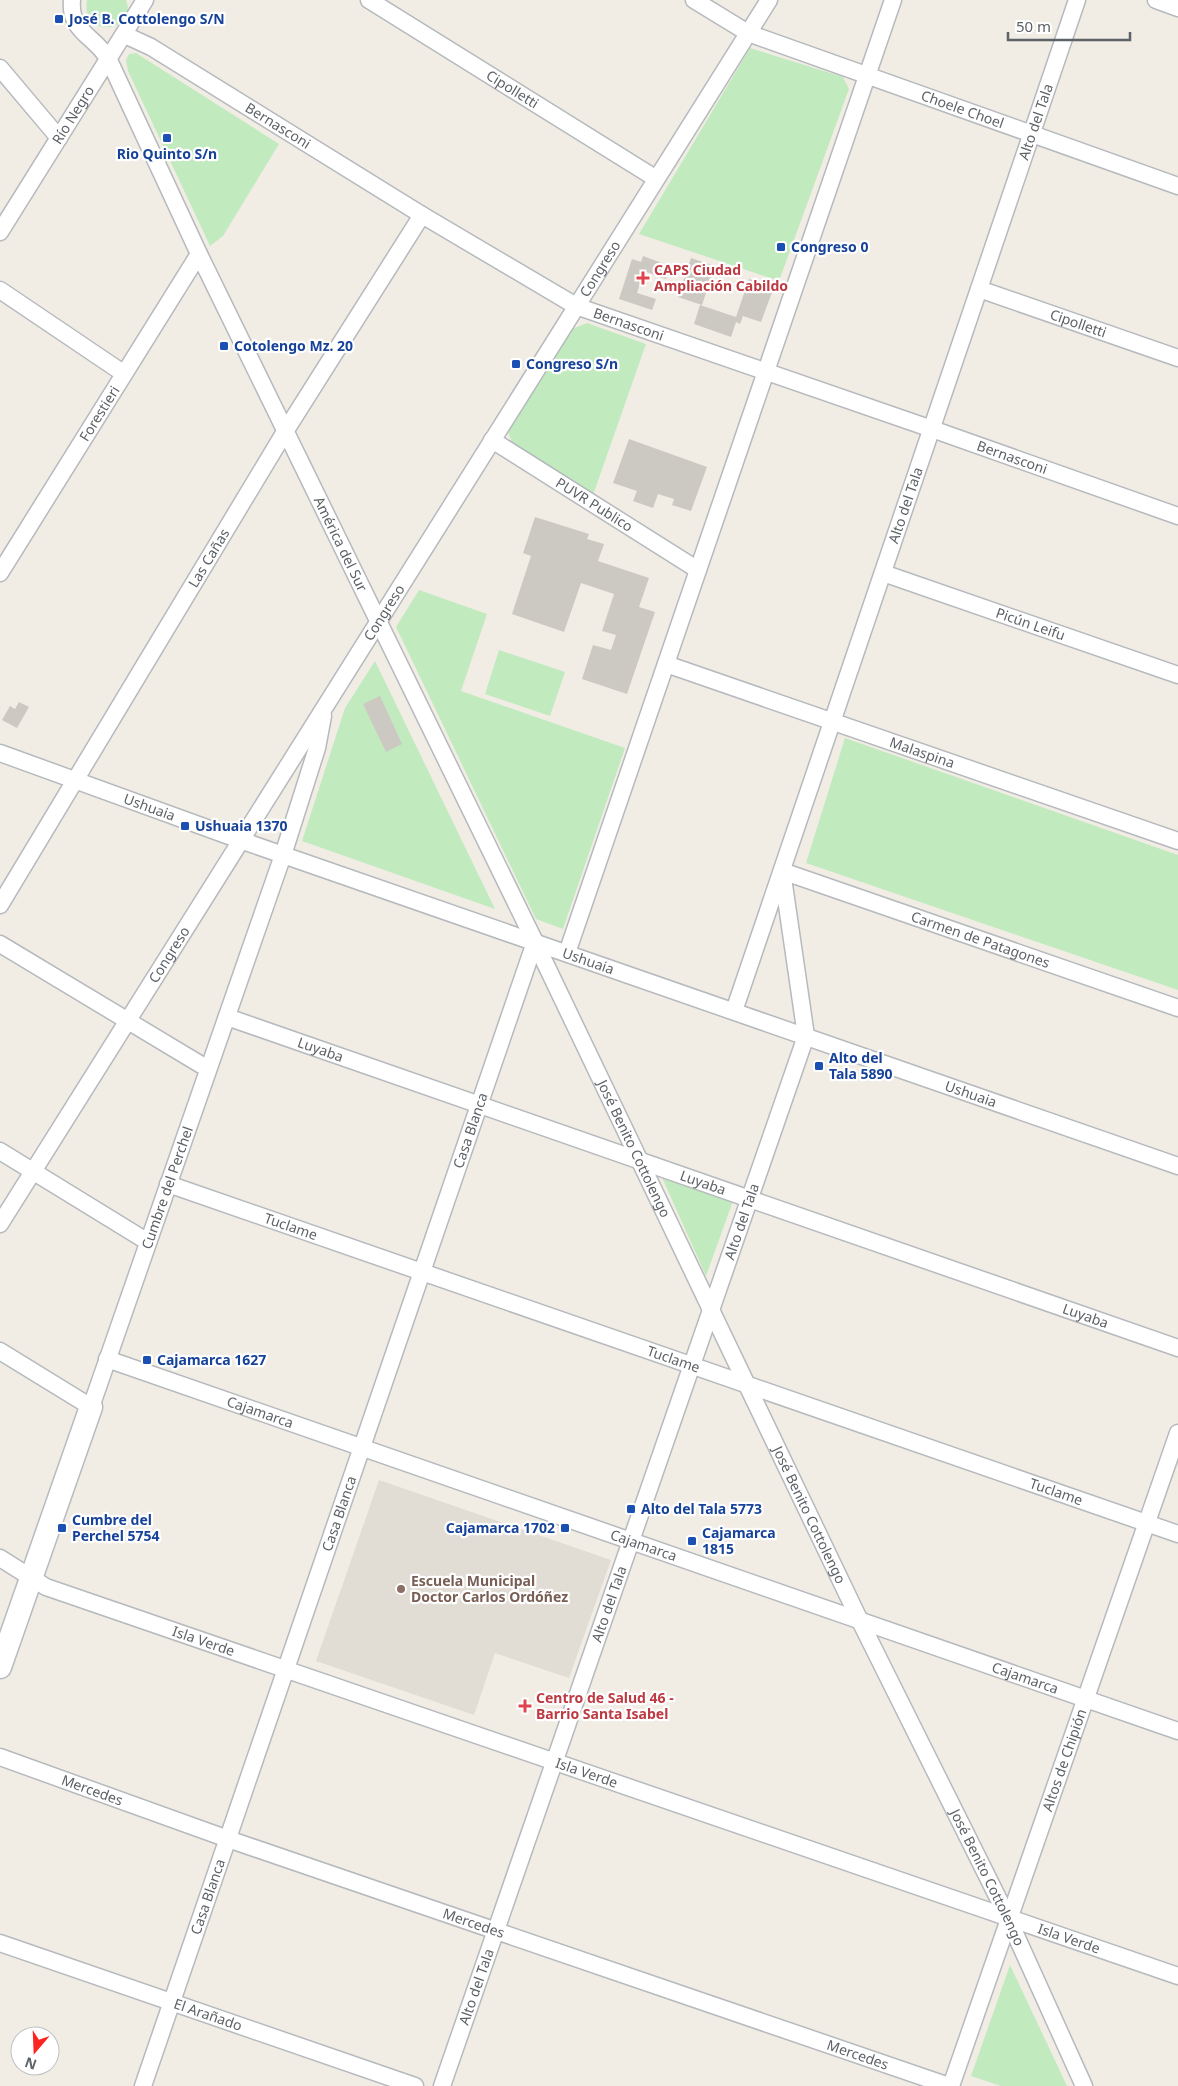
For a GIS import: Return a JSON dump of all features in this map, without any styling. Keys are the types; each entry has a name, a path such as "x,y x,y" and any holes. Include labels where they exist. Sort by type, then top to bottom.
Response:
{"main road":[{"name":"Cumbre del Perchel","path":"0,1667 90,1407"}],"street":[{"name":"Cipolletti","path":"369,0 655,178"},
{"name":"Choele Choel","path":"694,0 748,33 1032,136 1178,186"},
{"name":"Congreso","path":"0,1224 655,178 769,0"},
{"path":"567,953 894,0"},
{"name":"Alto del Tala","path":"734,1011 1077,0"},
{"path":"1156,0 1178,8"},
{"name":"América del Sur","path":"71,4 74,21 82,32 94,39 103,48 109,60 199,254 535,942"},
{"name":"Río Negro","path":"0,232 125,35 141,4"},
{"path":"94,39 110,40 125,35"},
{"name":"Bernasconi","path":"125,35 151,47 422,215 576,306 1178,516"},
{"path":"1,70 59,138"},
{"name":"Las Cañas","path":"0,904 286,430 422,215"},
{"name":"Forestieri","path":"0,573 199,254"},
{"name":"Cipolletti","path":"979,289 1178,358"},
{"path":"0,290 123,373"},
{"name":"PUVR Publico","path":"492,440 698,570"},
{"name":"Picún Leifu","path":"883,573 1178,674"},
{"name":"Malaspina","path":"666,664 1178,841"},
{"name":"Cumbre del Perchel","path":"90,1407 283,854 317,748 325,707"},
{"name":"Ushuaia","path":"0,753 240,840 1178,1166"},
{"path":"782,871 806,1036"},
{"name":"Carmen de Patagones","path":"782,871 1178,1008"},
{"name":"Casa Blanca","path":"143,2086 535,942"},
{"name":"José Benito Cottolengo","path":"535,942 860,1621 1008,1918 1084,2086"},
{"path":"0,944 208,1069"},
{"name":"Luyaba","path":"227,1017 1178,1348"},
{"name":"Alto del Tala","path":"442,2086 806,1036"},
{"path":"0,1151 148,1242"},
{"name":"Tuclame","path":"168,1184 1178,1534"},
{"path":"0,1351 90,1407"},
{"name":"Cajamarca","path":"107,1359 1178,1730"},
{"name":"Altos de Chipión","path":"950,2086 1178,1433"},
{"name":"Isla Verde","path":"0,1558 46,1587 1178,1976"},
{"name":"Mercedes","path":"0,1757 228,1838 950,2086"},
{"name":"El Arañado","path":"0,1943 415,2086"}],"shaded area":[{"path":"379,1480 611,1560 569,1678 495,1653 474,1715 316,1661"}],"green space":[{"path":"87,0 126,0 128,11 124,19 118,24 109,27 100,26 92,22 87,13"},
{"path":"750,48 843,77 849,89 779,281 639,234"},
{"path":"136,53 279,144 223,236 210,246 128,71 126,60 129,54"},
{"path":"587,323 646,344 593,495 513,445 508,432 572,329"},
{"path":"419,590 487,614 461,691 625,748 563,929 536,919 396,627"},
{"path":"499,650 565,672 550,716 485,694"},
{"path":"375,661 495,909 302,841 345,708"},
{"path":"845,738 1178,855 1178,990 806,863"},
{"path":"660,1173 733,1201 706,1276"},
{"path":"1010,1965 1067,2086 1001,2086 971,2076"}],"building":[{"path":"643,256 670,266 666,279 644,271 637,293 656,299 652,310 619,299 632,259 641,262"},
{"path":"691,258 715,266 702,305 678,297"},
{"path":"749,279 774,287 761,322 743,316 740,324 736,322 731,337 694,324 700,305 736,317"},
{"path":"629,439 707,467 691,511 672,505 674,499 658,494 653,508 633,501 637,491 613,483"},
{"path":"535,517 589,534 587,539 604,544 598,561 649,578 639,607 655,612 627,694 582,679 593,645 611,650 616,635 602,631 614,594 581,583 564,632 512,614 531,556 523,553"},
{"path":"380,696 402,744 386,752 363,704"},
{"path":"19,702 29,707 17,728 2,720 10,706 15,709"}],"place":[{"name":"José B. Cottolengo S/N","path":"59,19"},
{"name":"Rio Quinto S/n","path":"167,138"},
{"name":"Congreso 0","path":"781,247"},
{"name":"CAPS Ciudad Ampliación Cabildo","path":"643,278"},
{"name":"Cotolengo Mz. 20","path":"224,346"},
{"name":"Congreso S/n","path":"516,364"},
{"name":"Ushuaia 1370","path":"185,826"},
{"name":"Alto del Tala 5890","path":"819,1066"},
{"name":"Cajamarca 1627","path":"147,1360"},
{"name":"Alto del Tala 5773","path":"631,1509"},
{"name":"Cumbre del Perchel 5754","path":"62,1528"},
{"name":"Cajamarca 1702","path":"565,1528"},
{"name":"Cajamarca 1815","path":"692,1541"},
{"name":"Escuela Municipal Doctor Carlos Ordóñez","path":"401,1589"},
{"name":"Centro de Salud 46 - Barrio Santa Isabel","path":"525,1706"}]}
